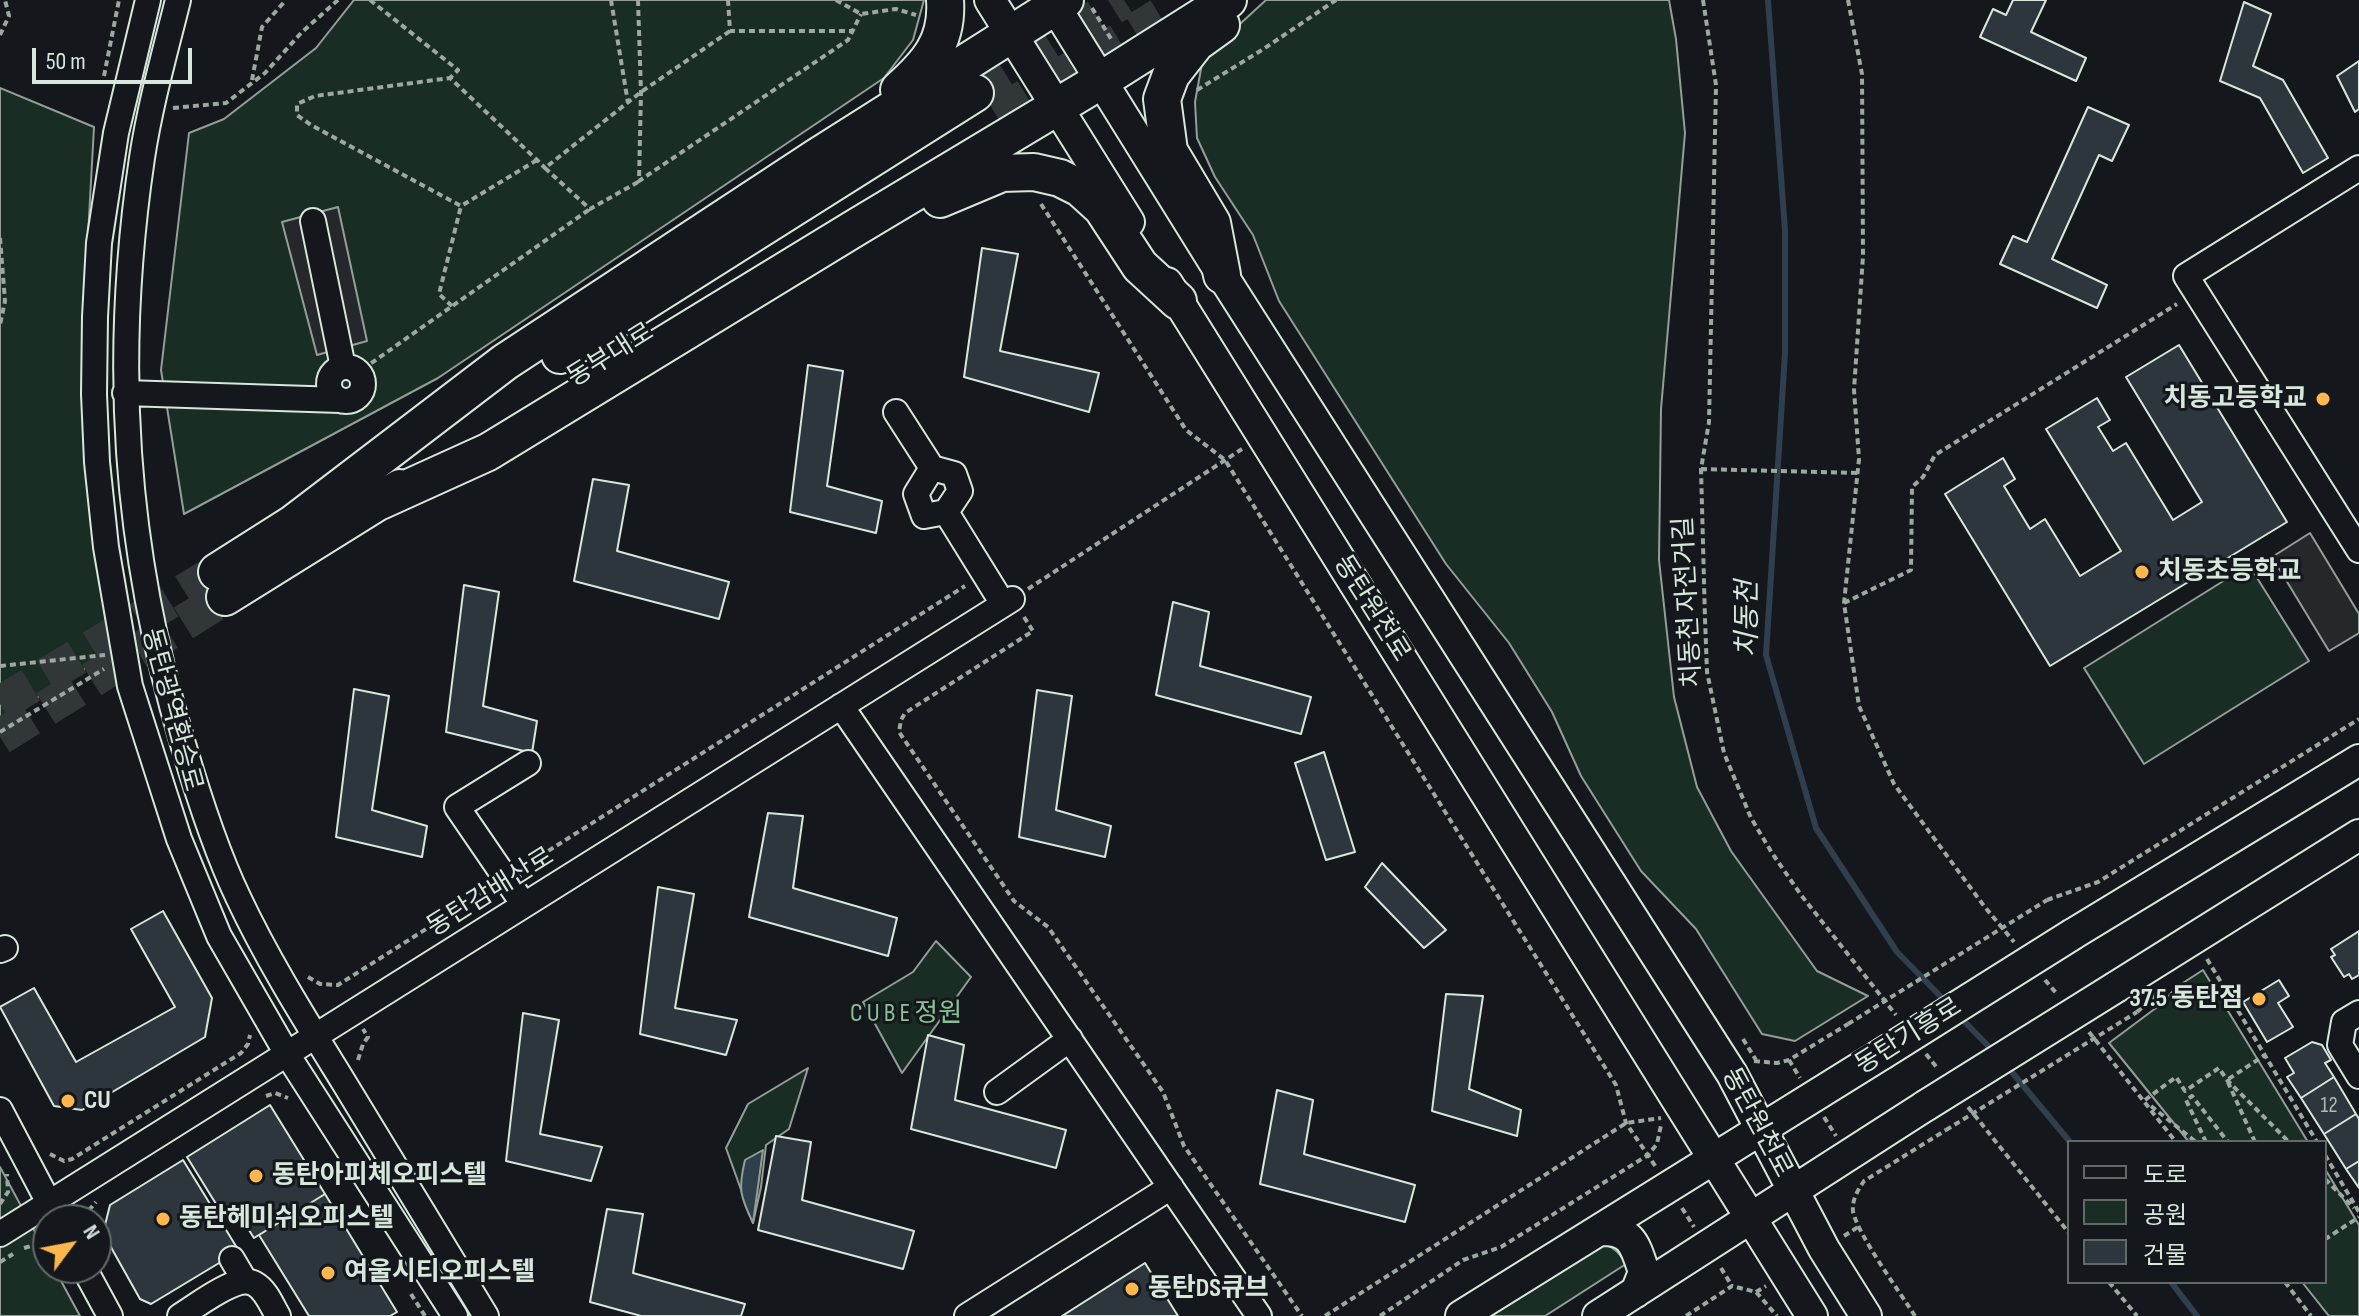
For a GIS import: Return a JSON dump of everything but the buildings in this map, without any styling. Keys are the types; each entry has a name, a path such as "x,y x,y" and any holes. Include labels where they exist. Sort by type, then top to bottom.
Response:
{"highway":[{"path":"380,501 488,452 1100,81 1228,0"},
{"path":"1222,275 1212,223 1169,151 1162,99 1171,75 1196,43 1235,14 1243,0"},
{"path":"290,526 505,362 1057,2"},
{"path":"817,157 927,65 944,26 932,8"},
{"name":"동부대로","path":"985,104 380,501 221,585 290,526 985,104"},
{"path":"855,228 931,203 1002,173 1034,172 1060,178 1080,188 1102,208 1140,266 1178,301"}],"main road":[{"name":"동탄원천로","path":"990,0 1178,301 1671,1112 1714,1158 1812,1316"},
{"name":"동탄원천로","path":"1057,2 1100,81 1222,275 1732,1074 1824,1249 1866,1316"},
{"name":"동탄기흥로","path":"1461,1316 2073,934 2359,760"},
{"path":"1598,1316 1925,1106 2359,835"},
{"path":"1600,1230 1618,1229 1629,1237 1644,1272 1636,1292"}],"street":[{"name":"동탄광역환승로","path":"148,0 116,133 99,243 94,394 106,547 130,686 179,839 219,936 287,1054 455,1316"},
{"name":"동탄광역환승로","path":"178,0 142,155 126,309 127,446 136,538 158,653 202,804 236,893 274,969 486,1316"},
{"path":"2359,168 2186,276 2359,550"},
{"path":"125,393 340,400 331,393 329,382 333,372 351,369 313,221"},
{"path":"896,412 932,468 954,474 960,491 946,512 1008,602"},
{"name":"동탄감배산로","path":"66,1204 315,1036 1008,602"},
{"path":"841,706 1259,1316"},
{"path":"524,905 457,807 528,763"},
{"path":"2359,1013 2344,1022 2340,1045 2359,1076"},
{"path":"997,1092 1070,1039"},
{"path":"0,1110 50,1204"},
{"path":"967,1316 1171,1187"},
{"name":"동탄감배산로","path":"0,1234 32,1221"},
{"path":"232,1259 245,1281"},
{"path":"180,1316 234,1283 245,1281 262,1289 278,1316"},
{"path":"93,1284 110,1316"}],"path":[{"path":"0,35 9,16 5,0"},
{"path":"252,82 262,27 286,0"},
{"path":"152,103 176,108 226,103 265,73 302,32 338,0"},
{"path":"370,0 458,70 450,78 315,96 297,104 297,115 461,206"},
{"path":"611,0 628,103"},
{"path":"638,0 641,92 639,181"},
{"path":"728,0 730,31"},
{"path":"836,0 861,14 932,8"},
{"path":"1187,96 1336,0"},
{"name":"치동천 자전거길","path":"1703,0 1716,85 1709,422 1701,469 1707,672 1724,753 1751,818 1801,895 1899,1019"},
{"path":"1848,0 1862,74 1863,256 1854,390 1859,459 1844,603 1859,706 1894,784 2014,942"},
{"path":"351,369 452,306 590,209 639,181 848,40 861,14"},
{"path":"545,168 641,92 730,31 852,31"},
{"path":"450,78 590,209"},
{"path":"452,306 439,294 461,206 537,160"},
{"path":"1033,192 1186,430 1225,460 1616,1085 1626,1123 1732,1286 1756,1292 1777,1316"},
{"path":"0,239 5,301 0,325"},
{"path":"1844,603 1911,570 1912,487 1923,477 1935,455 2177,304 2186,276"},
{"path":"1247,446 1008,602 1033,631 905,713 899,732 1014,901 1048,927 1163,1092 1184,1146 1302,1316"},
{"path":"1701,469 1858,473"},
{"path":"511,874 965,585"},
{"path":"0,666 108,655"},
{"path":"0,732 110,665"},
{"path":"1732,1074 1756,1060 1777,1063 1789,1060 2047,900 2098,882 2359,719"},
{"path":"303,968 309,979 320,984 338,985 498,883"},
{"path":"2206,957 2316,1140"},
{"path":"2044,978 2064,1002"},
{"path":"1915,1316 1858,1227 1853,1209 1856,1194 1864,1181 2137,1012"},
{"path":"2084,1026 2174,1140"},
{"path":"1919,1044 1938,1069"},
{"path":"2227,1080 2265,1055"},
{"path":"2144,1100 2176,1077 2185,1091 2219,1068 2254,1140"},
{"path":"2227,1080 2287,1140"},
{"path":"254,1104 275,1093 293,1101"},
{"path":"2205,1140 2186,1100 2192,1096 2226,1140"},
{"path":"2144,1100 2194,1140"},
{"path":"1968,1106 2067,1230"},
{"path":"1325,1316 1626,1123 1671,1112"},
{"path":"1380,1316 1463,1260 1501,1247 1648,1155 1657,1144 1671,1112"},
{"path":"2327,1158 2359,1214"},
{"path":"0,1204 8,1192 7,1173"},
{"path":"2327,1181 2359,1214"},
{"path":"2327,1238 2359,1214"},
{"path":"0,1262 23,1248 32,1246"},
{"path":"405,1283 425,1316"},
{"path":"2111,1284 2137,1316"},
{"path":"2287,1284 2311,1316"},
{"path":"1686,1316 1732,1286"}],"green space":[{"path":"354,0 924,0 913,40 884,78 438,378 184,514 161,370 189,133 224,119 316,48"},
{"path":"1266,0 1669,0 1685,133 1661,409 1659,560 1674,697 1697,787 1731,851 1817,971 1868,996 1795,1041 1762,1034 1696,929 1641,871 1581,776 1552,712 1509,643 1446,564 1279,301 1253,235 1215,177 1197,138 1195,102 1203,58"},
{"path":"0,88 94,127 83,326 108,655 0,720"},
{"path":"2249,565 2309,661 2144,764 2084,668"},
{"name":"C U B E 정원","path":"936,941 971,977 902,1073 863,1002 913,972"},
{"path":"2203,970 2307,1140 2187,1140 2109,1043 2164,1002 2175,988"},
{"path":"808,1068 789,1129 766,1145 753,1223 726,1148 748,1104"},
{"path":"0,1167 32,1226 32,1284 63,1284 80,1316 0,1316"},
{"path":"2327,1172 2359,1225 2359,1316 2329,1316 2304,1284 2327,1284"},
{"path":"1598,1242 1615,1250 1626,1264 1545,1316 1480,1316"}],"shaded area":[{"path":"338,207 367,341 317,355 282,222"},
{"path":"2310,533 2359,614 2359,633 2329,651 2272,557"}],"water":[{"path":"763,1150 753,1223 743,1199 741,1178 745,1160"}],"waterway":[{"name":"치동천","path":"1768,0 1785,230 1785,353 1766,655 1816,828 1897,952 1946,1002"},
{"name":"치동천","path":"1959,1016 1996,1054"},
{"name":"치동천","path":"2006,1065 2068,1140"},
{"name":"치동천","path":"2173,1284 2197,1316"}],"tunnel":[{"path":"975,93 1124,0"},
{"path":"996,115 1160,16"},
{"path":"0,704 217,572"},
{"path":"0,737 225,597"}],"place":[{"name":"치동고등학교","path":"2323,399"},
{"name":"치동초등학교","path":"2142,572"},
{"name":"37.5 동탄점","path":"2259,999"},
{"name":"CU","path":"68,1101"},
{"name":"동탄아피체오피스텔","path":"256,1176"},
{"name":"동탄헤미쉬오피스텔","path":"163,1219"},
{"name":"여울시티오피스텔","path":"328,1273"},
{"name":"동탄DS큐브","path":"1132,1289"}]}
